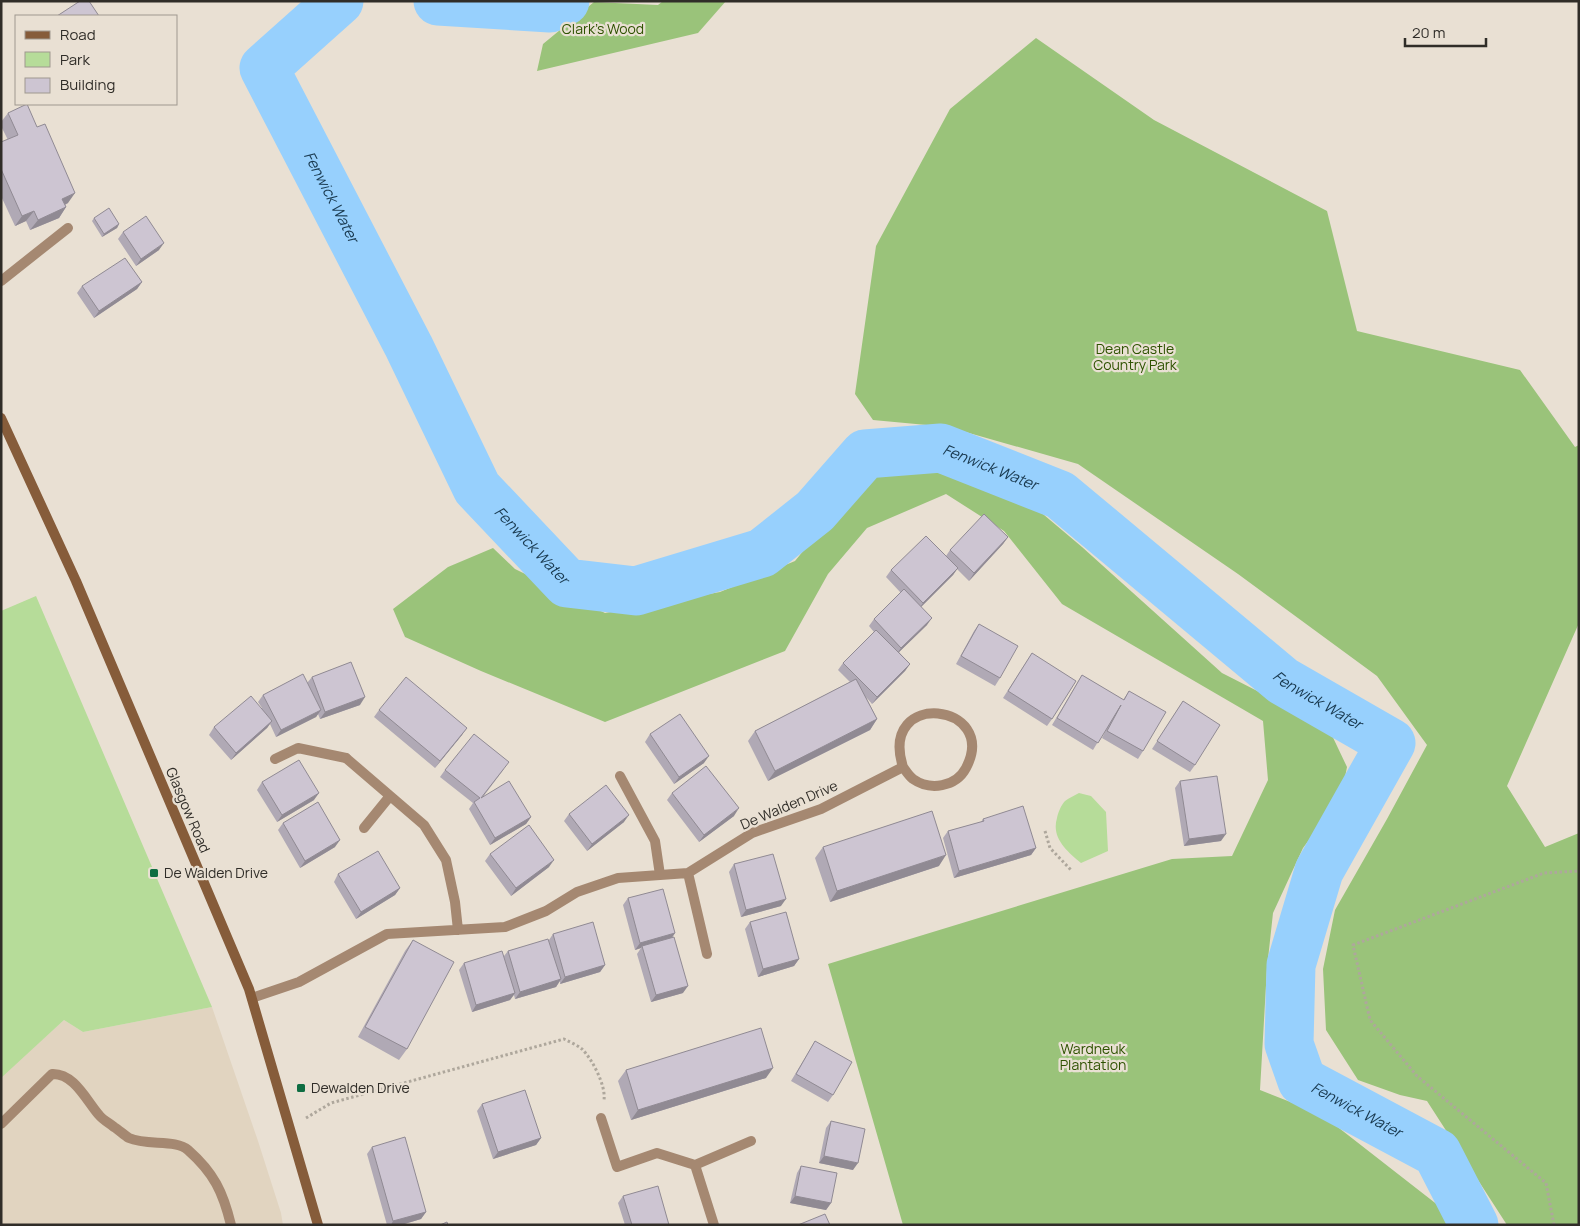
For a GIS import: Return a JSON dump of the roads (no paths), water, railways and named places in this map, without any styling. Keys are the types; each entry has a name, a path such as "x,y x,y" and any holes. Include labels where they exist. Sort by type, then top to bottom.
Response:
{"main road":[{"name":"Glasgow Road","path":"1,418 76,581 252,998 318,1225"}],"street":[{"path":"1,281 68,228"},
{"path":"931,712 946,714 958,720 968,731 972,745 971,760 964,772 953,782 940,786 925,785 912,778 903,767 898,753 900,739 907,726 918,717 931,712"},
{"path":"274,759 298,748 346,758 424,825 446,860 455,902 458,930"},
{"name":"De Walden Drive","path":"252,998 300,982 387,934 505,927 546,911 576,892 618,878 688,873 752,833 821,809 903,767"},
{"path":"620,776 655,841 660,875"},
{"path":"364,828 390,796"},
{"path":"688,873 708,954"},
{"path":"1,1124 52,1074 61,1074 71,1080 101,1117 130,1138 154,1144 181,1145 190,1152 217,1182 225,1200 231,1225"},
{"path":"601,1118 617,1167 657,1154 695,1165 751,1141"},
{"path":"695,1165 714,1225"}],"waterway":[{"name":"Fenwick Water","path":"339,1 264,68 409,347 477,488 567,583 636,591 762,553 815,511 865,454 941,448 1060,495 1283,681 1391,743 1319,871 1291,965 1289,1044 1302,1081 1437,1153 1474,1225"},
{"name":"Fenwick Water","path":"438,1 550,8 565,1"}],"place":[{"name":"De Walden Drive","path":"154,873"},
{"name":"Dewalden Drive","path":"301,1088"}],"park label":[{"name":"Clark's Wood","path":"603,29"},
{"name":"Dean Castle Country Park","path":"1135,358"},
{"name":"Wardneuk Plantation","path":"1093,1058"}]}
